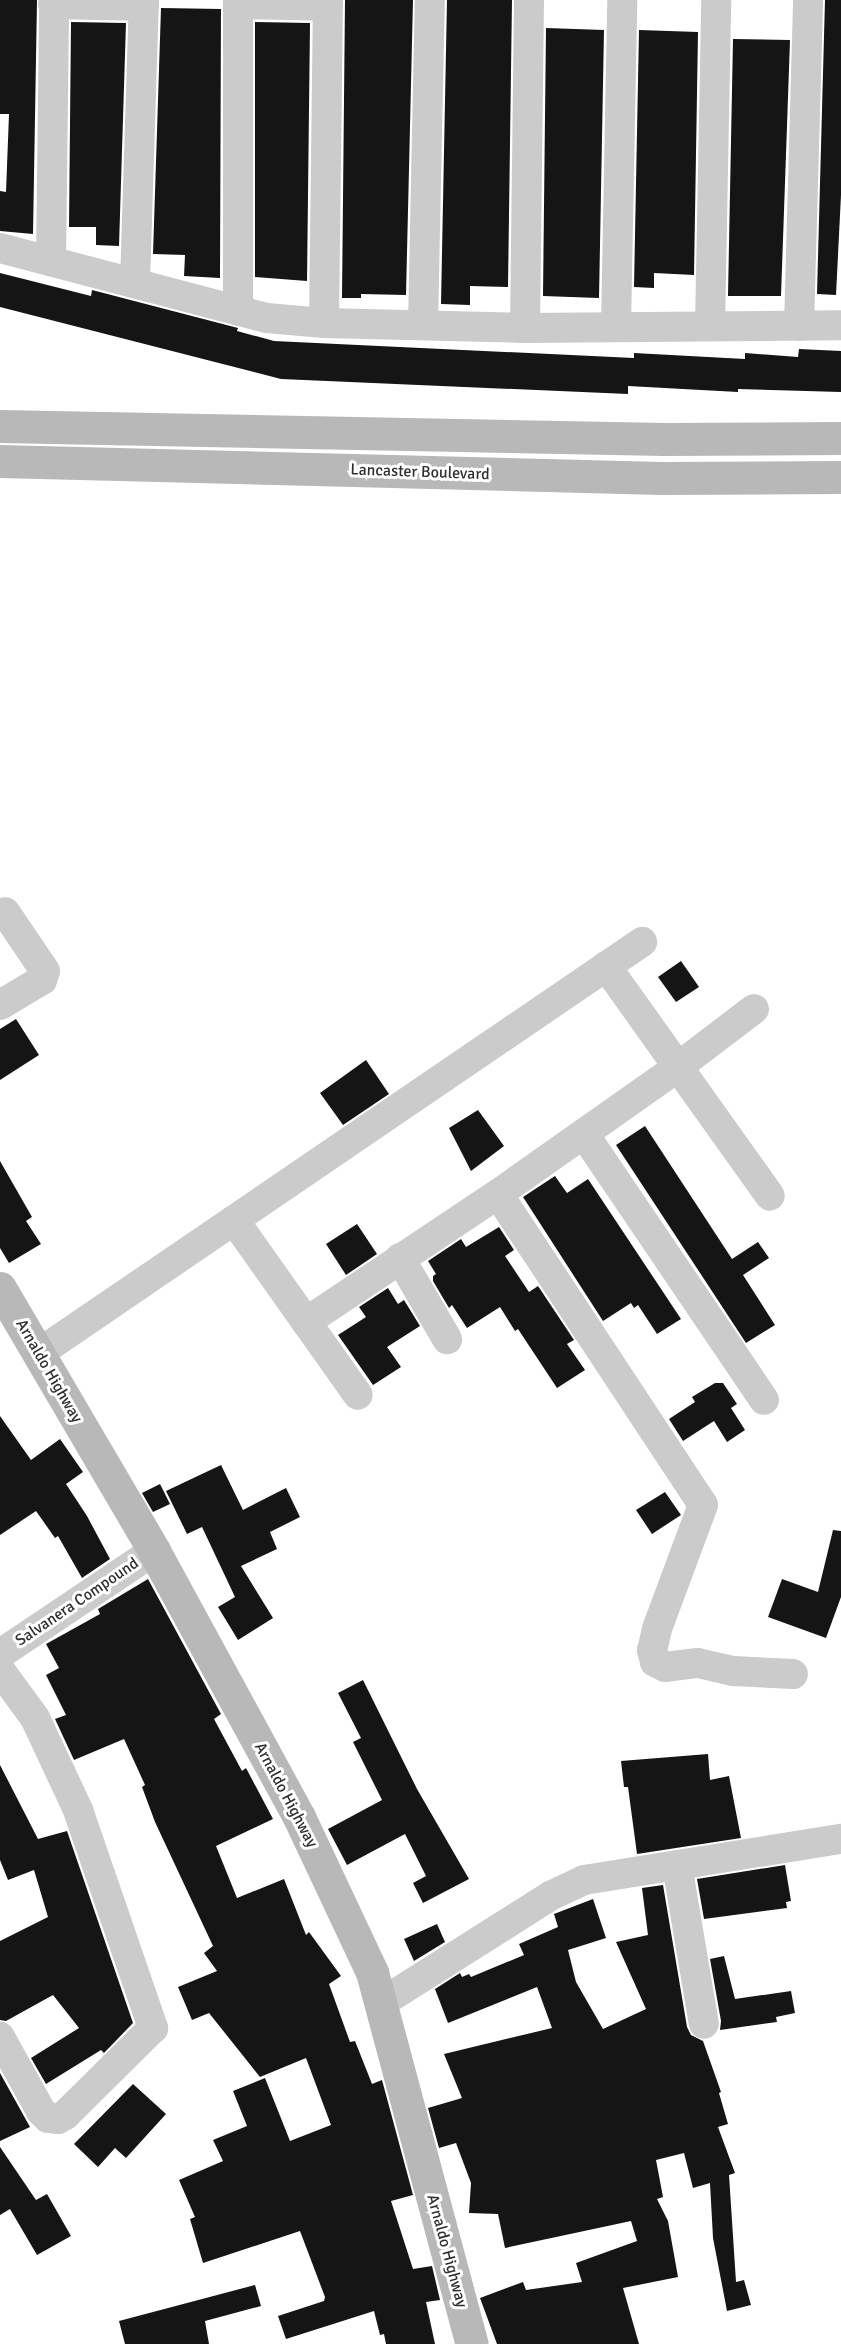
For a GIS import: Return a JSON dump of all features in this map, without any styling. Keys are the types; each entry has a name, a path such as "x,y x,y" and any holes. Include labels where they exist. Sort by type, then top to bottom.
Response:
{"main road":[{"path":"0,426 652,439 841,438"},
{"name":"Lancaster Boulevard","path":"0,461 661,478 841,477"},
{"name":"Arnaldo Highway","path":"0,1288 154,1551 299,1817 372,1972 472,2344"}],"street":[{"path":"423,325 430,0"},
{"path":"525,328 530,0"},
{"path":"616,327 622,0"},
{"path":"710,326 716,0"},
{"path":"799,326 808,0"},
{"path":"51,261 53,2 144,3 135,283"},
{"path":"238,311 238,2 328,3 324,323"},
{"path":"0,248 267,318 324,323 525,328 841,326"},
{"path":"0,1005 42,980 45,971 5,912"},
{"path":"39,1353 642,942"},
{"path":"606,966 770,1196"},
{"path":"306,1322 584,1134 754,1009"},
{"path":"584,1134 764,1400"},
{"path":"498,1194 703,1505 657,1629 652,1650 655,1662 665,1666 698,1663 733,1671 793,1674"},
{"path":"234,1220 358,1395"},
{"path":"400,1258 447,1339"},
{"name":"Salvanera Compound","path":"0,1654 154,1551"},
{"path":"0,1670 35,1718 78,1810 153,2028 65,2115 58,2119 48,2118 41,2111 0,2037"},
{"path":"381,2003 550,1896 584,1880 841,1839"},
{"path":"677,1865 704,2024"}],"building":[{"path":"0,0 37,0 33,234 0,231 0,191 6,192 9,114 0,114"},
{"path":"345,0 413,0 406,295 361,294 361,298 342,298"},
{"path":"447,0 512,0 508,287 470,286 470,305 441,304"},
{"path":"825,0 841,0 841,195 836,295 817,294"},
{"path":"161,8 221,9 220,278 184,276 185,255 153,254"},
{"path":"71,22 126,23 119,246 96,245 96,227 69,227"},
{"path":"255,22 310,23 307,281 255,277"},
{"path":"546,28 604,30 599,298 543,296"},
{"path":"639,30 698,32 694,275 654,273 654,288 634,287"},
{"path":"733,39 790,40 781,296 728,296"},
{"path":"0,273 91,296 92,290 238,328 237,331 274,341 634,358 634,353 745,359 745,353 798,357 799,349 841,351 841,392 738,389 738,392 628,386 628,394 281,379 0,307"},
{"path":"681,961 699,987 676,1002 658,977"},
{"path":"16,1019 39,1055 0,1080 0,1029"},
{"path":"366,1060 389,1094 343,1125 320,1093"},
{"path":"478,1110 504,1146 471,1171 449,1128"},
{"path":"645,1126 732,1259 758,1242 769,1258 743,1275 775,1325 746,1343 616,1145"},
{"path":"0,1161 32,1217 26,1221 41,1244 9,1263 0,1248"},
{"path":"555,1176 567,1193 588,1179 681,1319 657,1334 638,1305 634,1308 631,1303 603,1321 523,1197"},
{"path":"357,1224 377,1254 346,1275 326,1244"},
{"path":"499,1227 514,1250 505,1256 529,1292 538,1286 574,1340 567,1344 585,1370 557,1388 518,1329 515,1331 500,1307 467,1328 452,1305 449,1308 433,1281 433,1276 436,1274 428,1261 461,1239 466,1247"},
{"path":"388,1288 398,1304 404,1300 420,1326 387,1347 401,1367 373,1385 338,1335 366,1317 359,1307"},
{"path":"715,1383 723,1383 737,1404 731,1408 745,1430 727,1442 714,1421 683,1441 669,1419 695,1402 692,1397"},
{"path":"0,1416 31,1460 60,1439 83,1472 66,1484 87,1516 110,1559 82,1578 58,1536 55,1538 36,1511 0,1535"},
{"path":"221,1465 243,1510 286,1488 300,1517 270,1532 277,1549 241,1566 273,1618 238,1640 218,1607 235,1597 202,1527 187,1534 166,1491"},
{"path":"160,1484 170,1504 153,1512 142,1493"},
{"path":"665,1492 681,1515 652,1534 636,1510"},
{"path":"833,1530 841,1531 841,1597 826,1638 768,1617 782,1579 818,1592"},
{"path":"148,1579 221,1714 214,1719 242,1771 246,1768 273,1819 216,1846 237,1898 284,1879 306,1935 309,1932 341,1976 329,1984 350,2042 355,2041 372,2084 382,2080 413,2195 391,2201 413,2269 432,2266 440,2300 426,2302 435,2344 386,2344 384,2334 380,2335 374,2311 286,2339 278,2316 324,2301 325,2297 300,2231 203,2263 190,2219 195,2217 179,2180 223,2161 213,2140 247,2126 233,2091 265,2078 290,2141 331,2125 306,2058 260,2077 209,2013 192,2020 178,1987 217,1971 204,1953 213,1946 155,1822 142,1787 145,1785 124,1739 74,1760 55,1719 66,1715 46,1675 59,1668 46,1644 100,1614 98,1609"},
{"path":"363,1680 417,1789 469,1879 423,1903 413,1883 426,1876 405,1834 347,1865 328,1829 382,1800 353,1742 361,1738 338,1693"},
{"path":"708,1754 710,1780 729,1776 741,1838 637,1854 628,1787 624,1787 621,1761"},
{"path":"0,1765 38,1839 67,1831 133,2023 104,2053 101,2050 46,2084 31,2058 79,2028 53,1995 6,2021 0,2020 0,1941 48,1917 34,1870 8,1880 0,1860"},
{"path":"785,1865 791,1901 786,1902 787,1908 704,1919 697,1879"},
{"path":"663,1885 687,2027 691,2035 703,2041 721,2092 719,2093 728,2124 718,2127 735,2173 729,2175 736,2282 744,2280 751,2305 727,2311 713,2238 710,2183 693,2188 684,2153 656,2160 663,2197 657,2199 668,2221 678,2277 623,2288 639,2344 497,2344 480,2298 523,2282 526,2290 582,2282 576,2263 637,2241 631,2221 505,2248 498,2214 469,2213 471,2183 456,2143 439,2148 428,2108 462,2098 444,2054 552,2028 537,1987 448,2023 435,1989 460,1973 462,1977 469,1974 471,1977 524,1955 519,1944 558,1927 554,1914 593,1899 606,1938 568,1950 576,1982 603,2029 646,2009 616,1942 648,1935 642,1888"},
{"path":"437,1924 445,1942 414,1961 404,1939"},
{"path":"724,1956 735,1999 791,1991 795,2013 776,2017 777,2022 720,2030 721,2021 710,1959"},
{"path":"0,2073 30,2127 0,2141"},
{"path":"133,2084 166,2114 126,2158 115,2148 98,2167 74,2144"},
{"path":"0,2147 36,2200 47,2194 71,2236 37,2255 10,2209 0,2215"},
{"path":"255,2285 261,2306 205,2321 209,2344 125,2344 119,2321"}]}
